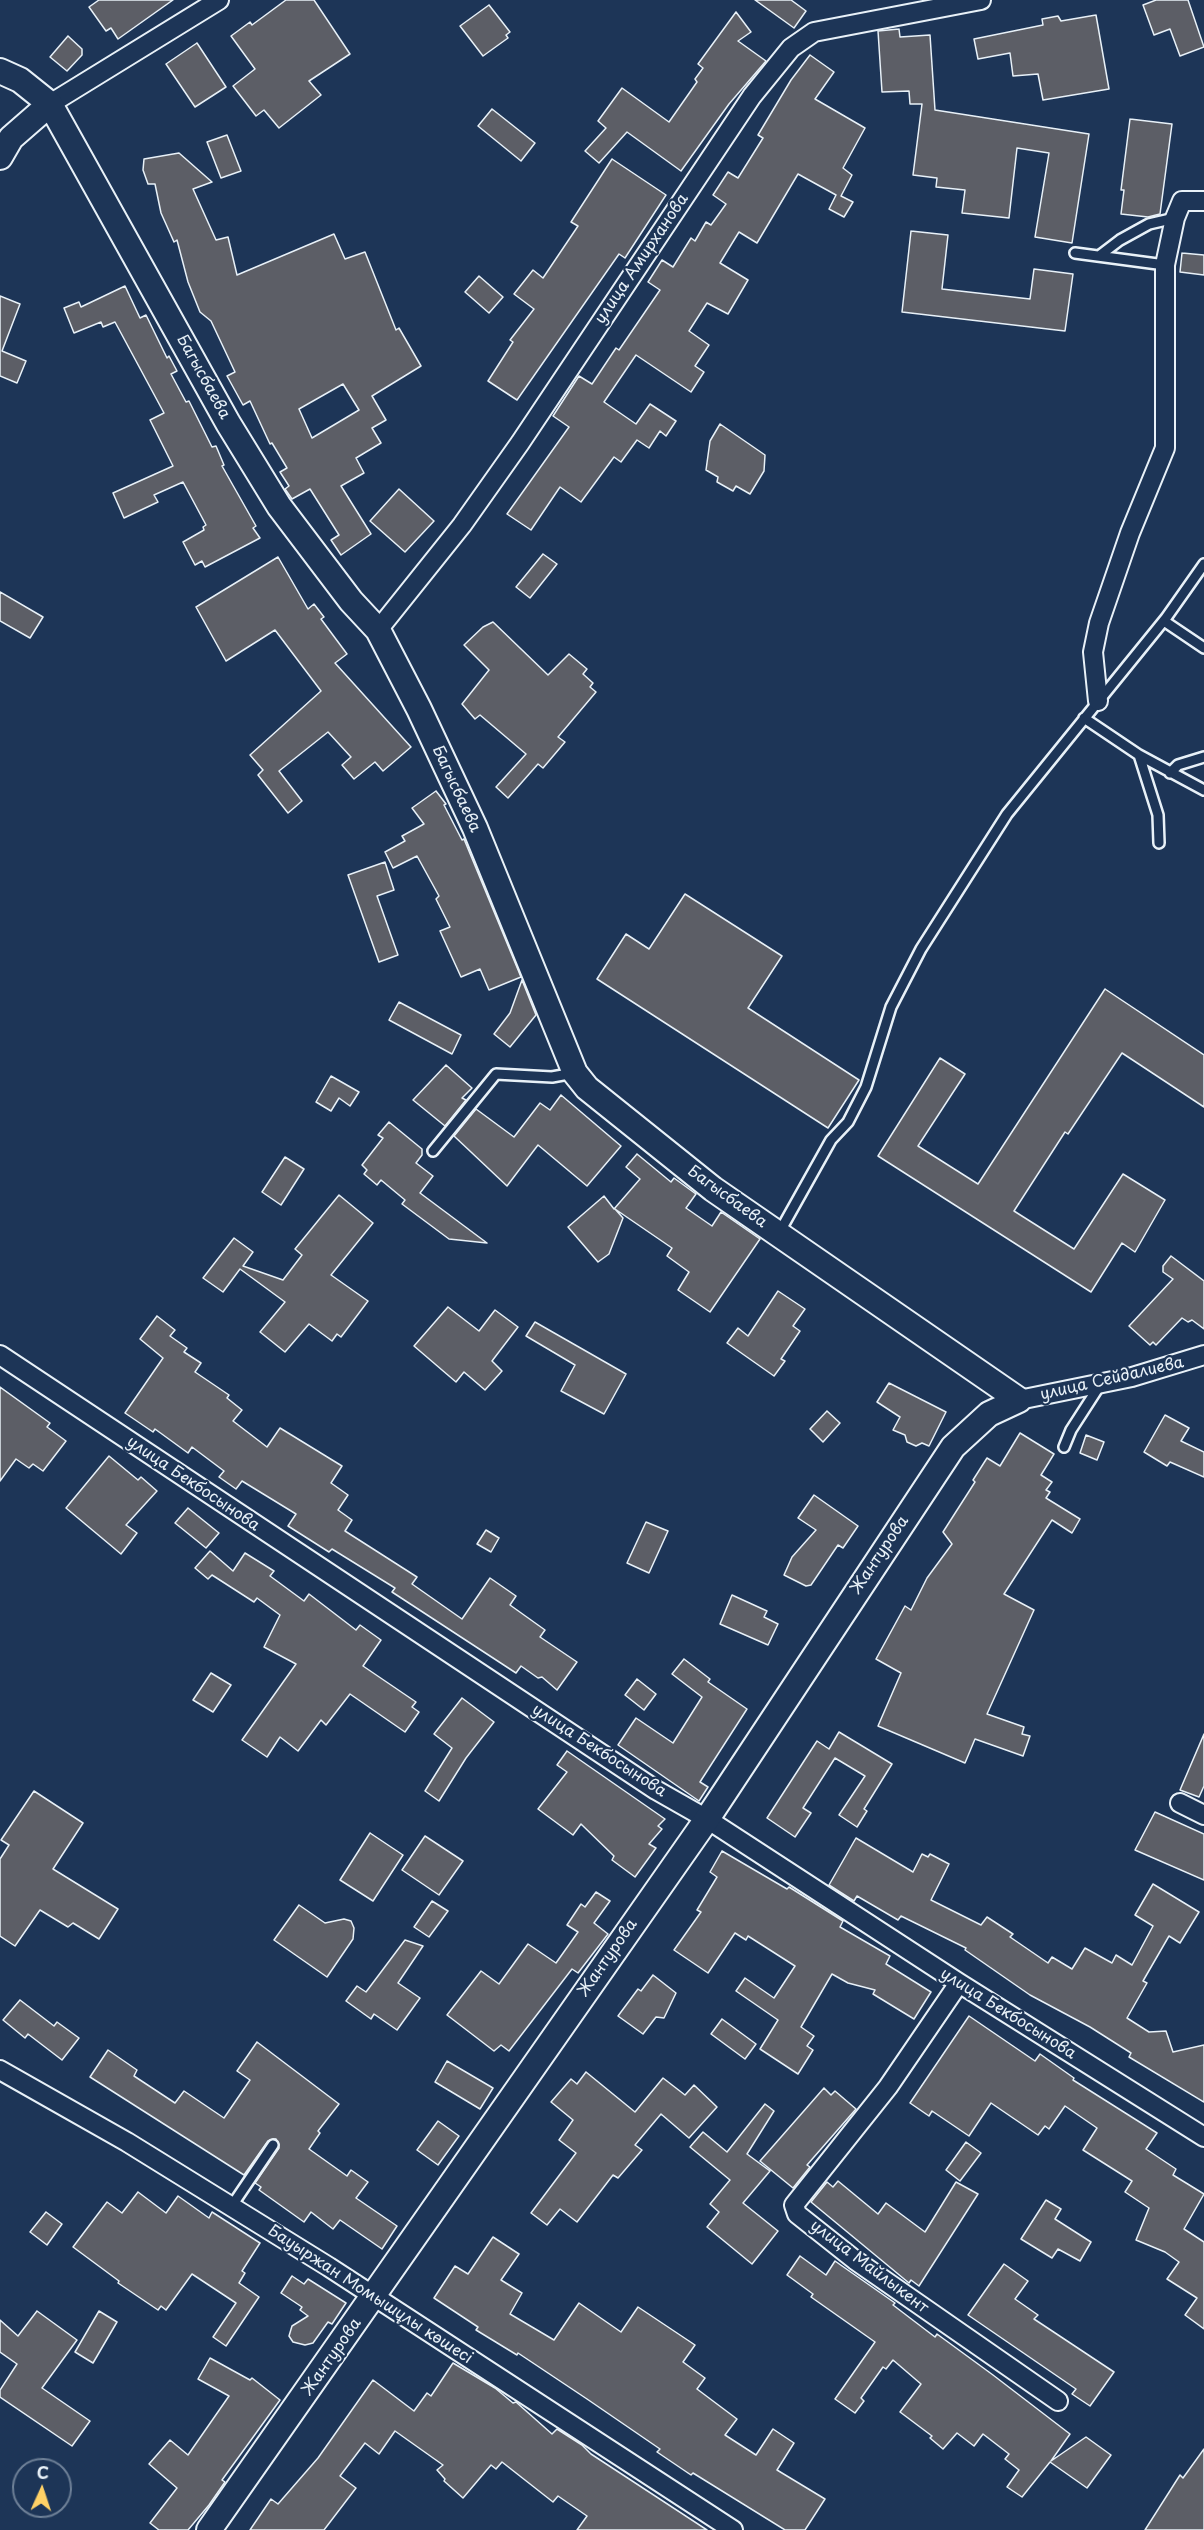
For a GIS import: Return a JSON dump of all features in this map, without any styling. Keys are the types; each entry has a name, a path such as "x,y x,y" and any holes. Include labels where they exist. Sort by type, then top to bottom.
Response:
{"street":[{"path":"0,157 11,138 50,104 219,0"},
{"name":"улица Амирханова","path":"378,630 462,525 520,443 752,96 791,48 814,32 899,7 981,0"},
{"name":"Багысбаева","path":"0,71 20,80 50,104 228,423 279,506 351,602 378,630 419,709 475,828 575,1073 587,1088 713,1189 1019,1400"},
{"path":"1098,701 1093,652 1099,623 1130,534 1165,448 1165,265 1174,218 1182,201 1204,201"},
{"name":"улица Бекбосынова","path":"0,1355 656,1790 707,1819 958,1983 1204,2138"},
{"name":"улица Сейдалиева","path":"1019,1400 1132,1377 1204,1355"},
{"name":"Жантурова","path":"209,2530 374,2298 596,1974 707,1819 953,1447 989,1414 1019,1400"},
{"path":"1180,1803 1204,1815"},
{"name":"улица Майлыкент","path":"958,1983 888,2087 794,2205 797,2214 855,2260 1058,2401"},
{"name":"Бауыржан Момышұлы көшесі","path":"0,2070 127,2142 231,2206 733,2530"}],"lane":[{"path":"1100,256 1120,240 1149,224 1174,218"},
{"path":"1075,253 1165,265"},
{"path":"778,1235 831,1140 848,1122 866,1087 891,1007 921,949 1007,814 1164,621 1204,564"},
{"path":"1164,621 1204,648"},
{"path":"1084,718 1139,755 1204,790"},
{"path":"1139,755 1158,815 1161,835 1159,843"},
{"path":"1170,772 1178,765 1204,757"},
{"path":"433,1151 496,1074 552,1077 575,1073"},
{"path":"1064,1447 1071,1430 1102,1383"},
{"path":"231,2206 273,2145"}],"building":[{"path":"99,0 173,0 118,39 111,28 106,31 89,7"},
{"path":"286,0 314,0 350,54 309,81 321,95 279,128 264,110 256,116 233,86 255,69 231,36 250,22 252,25"},
{"path":"755,0 791,0 806,11 794,28"},
{"path":"1156,0 1188,0 1204,47 1180,56 1170,29 1154,35 1143,5"},
{"path":"489,5 510,32 506,35 508,38 483,56 460,26"},
{"path":"736,12 751,32 738,41 766,61 729,104 681,171 627,132 599,163 585,151 606,128 598,121 622,88 669,122 697,82 695,79 703,68 698,64"},
{"path":"1096,15 1109,89 1043,100 1038,74 1013,76 1010,53 978,59 974,39 1043,25 1042,19 1058,16 1061,21"},
{"path":"899,29 900,37 930,35 935,110 1089,134 1072,243 1035,237 1049,153 1017,148 1009,218 962,213 965,190 936,187 937,178 913,175 922,104 910,104 909,91 882,92 878,31"},
{"path":"68,36 82,49 82,55 67,71 50,57"},
{"path":"197,43 226,87 195,107 166,64"},
{"path":"810,55 834,72 815,99 865,128 843,168 852,175 841,196 853,202 844,217 829,209 836,195 798,174 757,243 739,232 720,263 748,280 728,314 707,303 689,331 709,345 695,366 704,372 691,392 636,355 604,402 636,424 650,404 676,421 666,436 660,431 649,448 637,440 621,462 614,457 581,502 560,487 531,530 507,514 569,427 553,416 579,376 592,384 616,348 619,350 660,290 648,282 662,260 673,267 691,238 695,241 706,222 711,225 726,204 713,195 728,172 738,178 763,138 758,135 791,80"},
{"path":"492,109 535,143 521,161 478,126"},
{"path":"1130,119 1172,124 1160,214 1148,217 1121,214 1124,190 1121,190"},
{"path":"227,135 241,171 221,178 207,142"},
{"path":"179,153 212,182 193,189 216,240 228,237 237,275 334,234 345,259 365,252 396,330 399,328 421,366 372,396 386,420 372,428 381,443 356,458 364,473 341,486 371,534 341,555 331,540 339,535 310,489 292,499 285,489 289,486 280,472 287,468 272,443 270,444 250,401 243,405 227,376 235,372 211,321 200,312 188,282 177,240 174,242 161,213 155,184 148,184 143,170 144,159","holes":["343,384 359,410 312,438 299,409"]},
{"path":"612,159 666,195 625,258 619,254 517,400 488,381 513,342 510,340 534,309 514,294 533,270 543,278 578,226 571,222"},
{"path":"911,231 948,235 942,289 1030,299 1034,269 1073,274 1065,331 902,312"},
{"path":"1182,253 1204,255 1204,275 1180,272"},
{"path":"479,276 503,297 489,313 465,292"},
{"path":"125,286 140,318 146,315 167,358 169,356 177,371 171,374 186,402 189,401 212,447 216,446 224,465 222,466 256,526 253,528 260,538 205,567 202,561 195,565 183,542 204,530 203,527 206,525 183,482 154,495 158,502 124,518 113,493 173,466 150,420 164,413 115,322 103,327 101,322 74,333 64,308 79,302 81,307"},
{"path":"0,296 20,304 2,351 26,361 17,383 0,376"},
{"path":"720,424 765,455 764,471 750,494 736,486 733,491 717,482 718,477 706,470 710,441"},
{"path":"399,489 434,521 405,552 370,521"},
{"path":"543,554 557,564 530,598 516,587"},
{"path":"278,557 308,609 314,604 324,617 321,619 347,654 335,663 411,747 383,771 375,762 354,779 342,765 351,757 328,732 279,771 302,801 288,813 258,775 263,770 250,755 321,691 275,630 226,661 196,607"},
{"path":"0,592 43,617 30,638 0,621"},
{"path":"493,622 548,675 569,654 587,669 583,674 593,683 590,687 596,692 558,737 565,742 543,768 538,764 508,798 496,787 526,754 480,715 475,719 462,704 489,670 464,645 483,627"},
{"path":"436,791 446,804 444,805 462,840 464,839 521,977 489,990 480,969 461,977 440,931 450,927 436,899 439,896 417,856 393,868 385,852 405,841 402,836 424,824 412,808"},
{"path":"385,862 394,890 377,896 398,955 379,962 348,875"},
{"path":"685,894 782,956 748,1008 859,1080 828,1128 597,979 626,934 649,949"},
{"path":"522,980 536,1015 510,1047 494,1034 510,1013"},
{"path":"1105,989 1204,1055 1204,1107 1122,1053 1068,1134 1065,1132 1014,1211 1074,1249 1123,1174 1165,1200 1135,1252 1122,1243 1091,1292 878,1156 940,1058 965,1074 918,1146 978,1184"},
{"path":"399,1002 461,1035 452,1054 389,1020"},
{"path":"446,1065 472,1088 462,1098 466,1100 445,1126 413,1100"},
{"path":"331,1076 359,1092 350,1106 339,1098 331,1111 316,1102"},
{"path":"561,1095 621,1146 587,1186 538,1145 507,1186 454,1136 476,1109 514,1137 540,1103 550,1110"},
{"path":"389,1122 422,1149 422,1155 416,1163 433,1176 420,1193 487,1243 449,1239 402,1204 405,1200 381,1180 377,1185 364,1174 367,1170 362,1165 383,1138 378,1135"},
{"path":"637,1154 671,1182 674,1178 696,1194 686,1208 712,1226 721,1212 760,1239 710,1312 678,1290 689,1272 667,1256 672,1248 615,1209 623,1218 609,1254 598,1262 568,1227 604,1196 614,1209 640,1179 626,1167"},
{"path":"285,1157 304,1169 281,1205 262,1192"},
{"path":"339,1195 373,1223 331,1275 368,1301 341,1337 337,1334 332,1341 309,1324 285,1352 260,1332 285,1302 240,1269 223,1292 203,1278 234,1238 253,1252 243,1266 283,1280 302,1255 295,1249"},
{"path":"1171,1256 1204,1281 1204,1329 1192,1320 1188,1322 1182,1318 1156,1345 1153,1342 1150,1345 1129,1326 1173,1279 1163,1272 1163,1266"},
{"path":"778,1291 805,1309 793,1326 800,1331 781,1359 785,1361 774,1376 727,1343 738,1328 748,1336"},
{"path":"448,1307 479,1331 495,1310 518,1327 492,1361 502,1371 485,1390 464,1372 456,1382 414,1346"},
{"path":"157,1316 175,1330 170,1336 187,1348 184,1352 201,1363 195,1372 229,1395 227,1398 242,1410 233,1421 267,1447 280,1428 342,1466 331,1483 348,1495 338,1510 352,1520 345,1531 417,1577 412,1584 462,1619 490,1578 516,1596 510,1605 545,1630 540,1637 577,1662 557,1690 542,1677 538,1678 521,1666 516,1673 392,1592 395,1588 332,1549 329,1552 288,1526 296,1514 242,1481 236,1489 219,1477 224,1471 192,1447 188,1453 155,1429 153,1432 125,1413 163,1358 140,1339"},
{"path":"535,1322 626,1374 604,1414 561,1391 575,1365 526,1336"},
{"path":"889,1383 946,1412 929,1446 922,1443 916,1446 907,1442 905,1435 893,1430 900,1417 877,1402"},
{"path":"0,1387 50,1423 47,1427 66,1441 43,1471 33,1464 29,1468 16,1459 0,1481"},
{"path":"827,1411 840,1423 823,1442 810,1429"},
{"path":"1165,1415 1189,1428 1181,1441 1204,1452 1204,1477 1170,1462 1167,1466 1144,1452"},
{"path":"1020,1433 1054,1454 1041,1475 1052,1482 1046,1490 1050,1492 1046,1498 1080,1519 1072,1533 1052,1520 1004,1594 1034,1610 987,1714 1024,1727 1022,1734 1030,1736 1023,1756 975,1739 965,1763 878,1726 901,1673 876,1659 905,1606 911,1610 927,1578 952,1544 943,1532 975,1482 973,1480 987,1458 1000,1466"},
{"path":"1086,1435 1104,1442 1097,1460 1080,1453"},
{"path":"109,1456 138,1480 141,1477 157,1491 126,1525 137,1533 121,1554 66,1508"},
{"path":"814,1495 858,1526 843,1548 838,1545 811,1585 806,1586 784,1575 792,1557 816,1530 798,1518"},
{"path":"188,1508 219,1533 206,1548 175,1523"},
{"path":"646,1522 668,1531 649,1573 627,1563"},
{"path":"486,1530 499,1538 491,1552 477,1544"},
{"path":"210,1551 233,1571 245,1553 274,1571 270,1576 304,1601 309,1594 356,1630 360,1625 381,1640 363,1666 416,1702 412,1707 419,1712 405,1732 350,1694 326,1725 321,1720 298,1751 280,1737 267,1757 242,1740 296,1664 264,1647 280,1615 257,1598 254,1602 212,1575 208,1579 195,1568"},
{"path":"732,1595 767,1611 764,1617 778,1624 768,1645 720,1624"},
{"path":"684,1659 710,1679 708,1682 747,1709 700,1782 708,1787 699,1801 618,1745 636,1718 673,1743 702,1697 672,1674"},
{"path":"211,1673 231,1685 213,1712 193,1700"},
{"path":"637,1679 656,1694 644,1710 625,1695"},
{"path":"462,1698 494,1722 466,1758 439,1801 425,1791 452,1748 434,1734"},
{"path":"839,1732 892,1764 864,1809 867,1811 857,1827 839,1815 865,1776 835,1758 803,1808 811,1813 795,1837 767,1818 817,1741 829,1749"},
{"path":"1204,1734 1204,1786 1199,1797 1180,1790"},
{"path":"567,1751 665,1819 658,1826 662,1829 649,1844 656,1848 635,1877 612,1860 614,1856 581,1824 573,1835 538,1809 567,1772 557,1765"},
{"path":"34,1791 83,1823 53,1869 118,1909 99,1939 73,1923 68,1927 40,1910 15,1946 0,1936 0,1859 9,1845 1,1840"},
{"path":"1155,1812 1204,1834 1204,1880 1135,1850"},
{"path":"370,1833 403,1855 373,1901 340,1880"},
{"path":"425,1836 463,1861 439,1895 402,1870"},
{"path":"856,1838 913,1872 922,1854 928,1857 930,1854 949,1864 931,1900 981,1925 987,1917 1013,1934 1010,1937 1048,1963 1052,1957 1072,1969 1085,1948 1112,1963 1116,1955 1132,1965 1153,1926 1135,1915 1153,1884 1199,1912 1180,1943 1169,1936 1143,1981 1147,1983 1127,2018 1149,2032 1166,2031 1173,2052 1204,2045 1204,2102 1129,2057 1131,2053 1090,2027 1030,1995 965,1950 966,1948 901,1916 898,1920 857,1896 854,1901 829,1885"},
{"path":"722,1851 787,1889 789,1887 843,1921 840,1927 890,1956 886,1964 931,1992 914,2019 873,1994 875,1990 848,1983 832,1974 801,2027 814,2036 807,2046 813,2050 798,2074 760,2049 778,2020 736,1991 745,1978 774,1998 795,1966 748,1936 746,1940 735,1933 708,1973 674,1950 701,1912 697,1910 717,1877 710,1872"},
{"path":"596,1892 610,1901 594,1923 608,1934 578,1973 572,1969 509,2051 501,2045 494,2051 447,2015 481,1971 499,1984 528,1944 556,1963 578,1932 567,1925 581,1904 585,1907"},
{"path":"432,1901 448,1911 429,1937 414,1927"},
{"path":"299,1905 325,1923 344,1919 351,1921 354,1928 353,1939 327,1977 274,1940"},
{"path":"405,1940 423,1946 398,1983 420,1998 397,2030 374,2014 371,2019 346,2001 357,1986 366,1992"},
{"path":"653,1975 676,1993 664,2018 656,2017 643,2034 618,2016 638,1989 641,1991"},
{"path":"20,2000 54,2026 57,2022 79,2038 62,2060 28,2034 25,2038 3,2020"},
{"path":"969,2016 1035,2061 1040,2054 1074,2078 1073,2080 1157,2133 1146,2149 1176,2169 1173,2175 1204,2194 1184,2229 1204,2242 1204,2329 1185,2315 1197,2298 1167,2279 1179,2262 1165,2252 1136,2240 1149,2208 1125,2192 1132,2181 1083,2150 1097,2128 1065,2106 1049,2129 1045,2126 1038,2135 991,2103 969,2136 932,2111 929,2116 910,2103"},
{"path":"722,2019 756,2044 745,2059 711,2034"},
{"path":"257,2042 339,2104 318,2131 320,2133 309,2149 347,2176 351,2170 368,2182 356,2198 397,2226 382,2249 340,2220 333,2229 311,2212 304,2222 259,2190 261,2187 255,2183 279,2148 276,2139 268,2141 244,2175 90,2077 108,2050 137,2070 134,2076 175,2103 184,2091 224,2118 250,2080 237,2071"},
{"path":"447,2061 493,2088 480,2109 435,2082"},
{"path":"586,2072 635,2112 663,2078 685,2095 694,2085 717,2107 689,2138 661,2114 635,2145 642,2150 618,2178 613,2175 577,2222 560,2209 547,2225 531,2213 576,2153 559,2140 573,2120 551,2102 571,2079 577,2084"},
{"path":"824,2088 831,2095 835,2091 856,2109 807,2165 810,2167 793,2188 760,2161"},
{"path":"765,2104 774,2111 747,2154 770,2171 743,2203 778,2231 752,2264 707,2227 719,2212 710,2204 730,2180 690,2147 703,2132 727,2152"},
{"path":"438,2121 459,2136 438,2165 417,2150"},
{"path":"966,2142 981,2153 960,2181 946,2170"},
{"path":"838,2181 878,2214 886,2203 925,2232 956,2182 978,2194 919,2286 911,2280 909,2283 811,2202 827,2182 833,2187"},
{"path":"138,2192 166,2213 178,2196 209,2218 212,2212 260,2243 242,2271 245,2273 239,2283 259,2297 226,2346 213,2337 236,2303 192,2274 166,2310 161,2306 158,2310 118,2283 119,2281 73,2247 107,2202 122,2213"},
{"path":"1046,2200 1061,2209 1055,2219 1091,2242 1080,2261 1058,2249 1052,2258 1021,2239"},
{"path":"46,2212 62,2224 47,2245 30,2232"},
{"path":"493,2237 519,2254 501,2280 522,2293 510,2314 554,2340 579,2303 621,2332 638,2307 695,2345 683,2362 705,2378 697,2389 737,2419 725,2435 756,2455 773,2429 794,2443 777,2470 825,2499 805,2530 785,2530 693,2473 691,2475 657,2452 660,2449 518,2353 517,2355 476,2330 478,2327 434,2298 455,2266 468,2274"},
{"path":"800,2256 826,2275 835,2261 895,2303 893,2305 935,2337 937,2334 1070,2434 1051,2461 1086,2437 1111,2455 1087,2488 1050,2462 1022,2497 1007,2487 1019,2470 1005,2459 1009,2454 983,2434 974,2446 957,2433 943,2449 930,2438 932,2436 900,2412 921,2384 893,2360 886,2369 883,2367 861,2398 864,2401 855,2413 835,2399 875,2342 811,2297 813,2294 787,2275"},
{"path":"1004,2264 1028,2281 1015,2299 1038,2315 1034,2319 1114,2372 1090,2406 1072,2394 1076,2389 968,2315"},
{"path":"292,2276 304,2284 308,2279 346,2303 332,2324 328,2322 313,2343 305,2345 293,2342 289,2336 292,2326 308,2316 300,2310 302,2307 281,2293"},
{"path":"37,2311 77,2340 42,2388 90,2421 72,2446 0,2397 0,2390 17,2364 0,2352 0,2320 18,2336"},
{"path":"99,2311 117,2322 93,2363 75,2352"},
{"path":"210,2358 250,2380 252,2378 280,2400 222,2480 225,2482 209,2505 188,2530 159,2530 150,2523 177,2488 149,2464 170,2440 188,2455 229,2396 198,2379"},
{"path":"453,2363 495,2388 513,2403 516,2402 552,2434 557,2429 707,2530 577,2530 587,2516 558,2496 553,2502 502,2462 496,2469 491,2465 463,2498 444,2481 445,2479 437,2470 443,2465 395,2431 379,2454 365,2443 340,2476 356,2488 324,2530 250,2530 271,2499 278,2504 318,2458 373,2380 414,2411 427,2393 431,2396"},
{"path":"1204,2449 1204,2530 1145,2530 1180,2475 1183,2478"}]}
